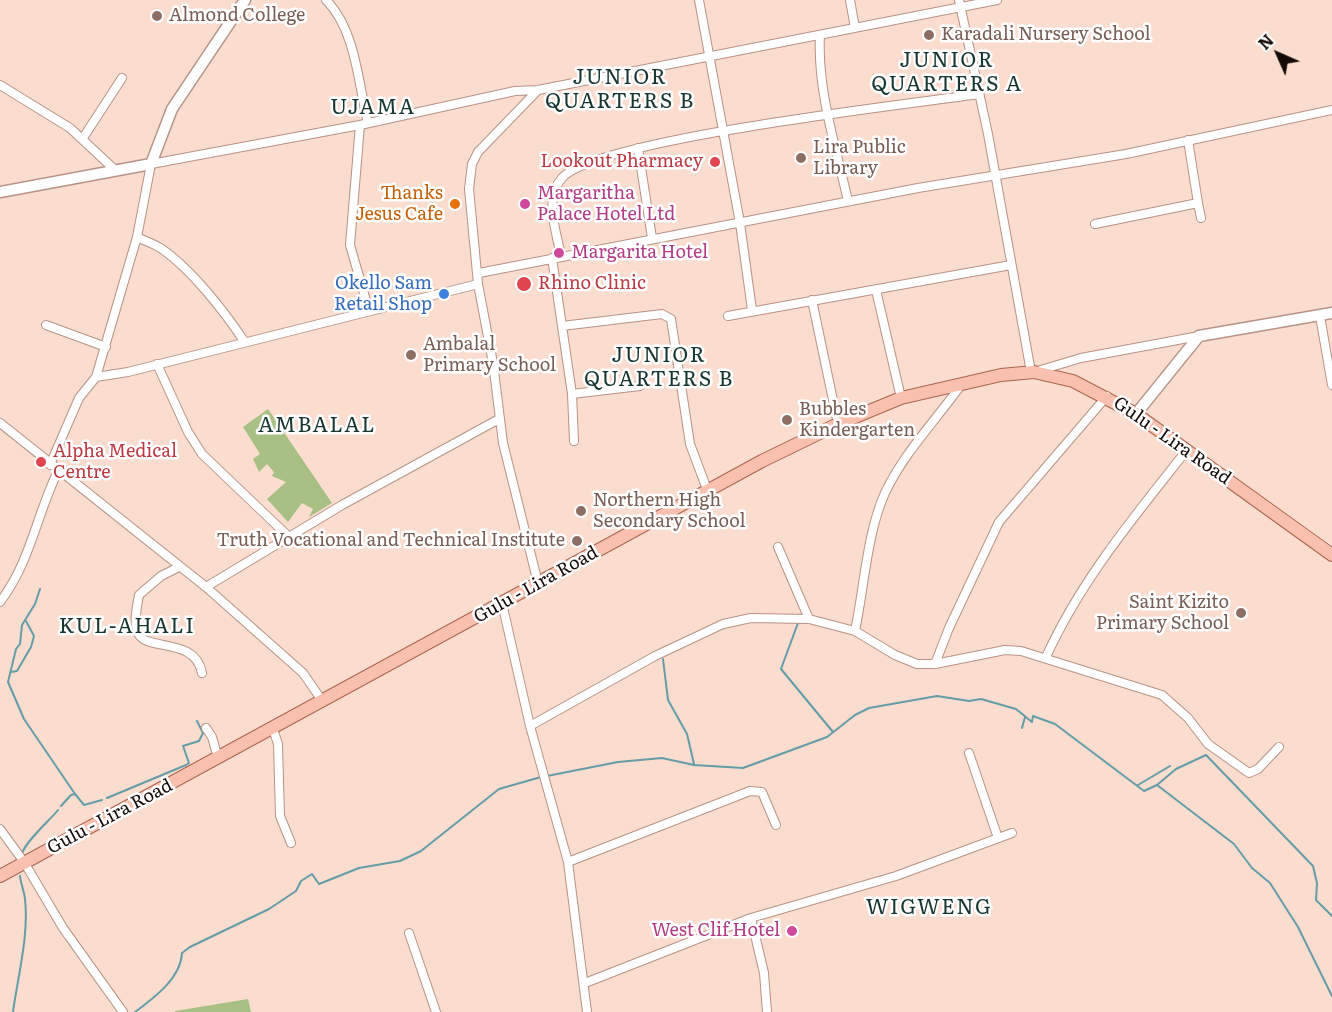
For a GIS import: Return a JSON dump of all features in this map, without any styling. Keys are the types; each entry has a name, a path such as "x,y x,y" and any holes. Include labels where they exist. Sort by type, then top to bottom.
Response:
{"main road":[{"name":"Gulu - Lira Road","path":"0,876 762,461 838,424 901,398 962,384 1033,372 1073,381 1107,396 1136,414 1332,555"}],"street":[{"path":"50,465 79,398 96,377 136,237 151,164 172,109 245,0"},
{"path":"326,0 338,14 347,31 364,124 350,245 369,311"},
{"path":"699,0 740,223 752,310"},
{"path":"850,0 855,28"},
{"path":"0,192 364,124 515,91 538,90 820,35 960,4 997,0"},
{"path":"960,4 1033,372 1060,362 1332,313"},
{"path":"820,35 819,58 828,115 848,201"},
{"path":"83,138 122,78"},
{"path":"0,85 48,113 83,138 114,170"},
{"path":"538,90 488,139 472,164 469,193 479,273 478,284 493,363 499,418 538,582"},
{"path":"515,91 521,107"},
{"path":"561,256 552,199 559,182 568,173 586,162 638,148 723,132 979,94"},
{"path":"479,273 848,201 1126,154 1332,110"},
{"path":"1188,141 1201,218"},
{"path":"638,148 652,238"},
{"path":"1095,224 1198,203"},
{"path":"136,237 161,248 183,268 221,308 244,342"},
{"path":"552,258 572,394 574,441"},
{"path":"728,316 1011,265"},
{"path":"96,377 478,284"},
{"path":"876,290 901,398"},
{"path":"812,300 838,424"},
{"path":"562,326 662,314 671,320 690,444 708,492"},
{"path":"1320,316 1332,385"},
{"path":"46,325 106,347"},
{"path":"1136,414 1199,336"},
{"path":"157,364 188,432 202,454 289,537"},
{"path":"855,632 874,526 885,492 914,448 962,384"},
{"path":"572,394 640,386"},
{"path":"935,664 949,628 999,522 1107,396"},
{"path":"206,588 289,537 499,418"},
{"path":"0,423 206,588 303,673 323,702"},
{"path":"1046,657 1075,599 1121,533 1186,451"},
{"path":"0,602 21,571 46,497 58,471"},
{"path":"778,548 809,619"},
{"path":"179,567 161,576 140,596 136,626 138,634 147,641 185,651 196,659 202,674"},
{"path":"502,603 530,726 568,862 587,1012"},
{"path":"530,726 655,656 723,624 760,618 809,619 855,632 907,661 935,664 1005,650 1021,651 1162,695 1188,717 1208,744 1249,773 1258,769 1279,747"},
{"path":"273,729 278,744 280,816 291,843"},
{"path":"208,730 218,758"},
{"path":"969,753 998,838"},
{"path":"568,862 750,791 762,792 776,825"},
{"path":"0,829 24,862 63,928 123,1012"},
{"path":"585,983 751,918 896,876 1012,832"},
{"path":"751,918 763,965 767,1012"},
{"path":"409,933 436,1012"}],"green space":[{"path":"268,409 332,503 309,517 313,509 302,503 288,522 267,499 286,482 272,476 274,472 267,464 259,472 253,459 260,454 243,427"},
{"path":"248,999 251,1012 175,1012 175,1011"}],"waterway":[{"path":"40,589 35,604 22,625 20,644 16,649 8,682 24,719 75,794"},
{"path":"11,672 17,671 31,647 34,636 26,621"},
{"path":"798,623 781,669 833,732"},
{"path":"663,659 668,700 687,734 694,764"},
{"path":"547,776 618,762 662,758 694,765 743,768 827,737 855,715 869,708 937,696 969,701 981,699 1016,709 1032,722 1033,716 1055,724 1144,791 1157,785 1234,844 1252,868 1270,883 1298,927 1332,996"},
{"path":"1022,728 1025,717"},
{"path":"107,798 189,763 183,746 199,741 203,733 197,721"},
{"path":"1157,785 1176,769 1206,755 1313,866 1317,883 1316,900 1332,916"},
{"path":"1138,785 1170,766"},
{"path":"135,1012 158,994 172,979 182,953 269,909 296,891 301,881 312,874 319,884 359,868 400,861 421,851 499,789 541,777"},
{"path":"61,806 71,795 75,794 84,805 102,800"},
{"path":"22,854 32,838 58,810"},
{"path":"13,1012 26,927 25,899 20,876"}],"place":[{"name":"Almond College","path":"157,16"},
{"name":"Karadali Nursery School","path":"929,35"},
{"name":"Lira Public Library","path":"801,158"},
{"name":"Lookout Pharmacy","path":"715,162"},
{"name":"Thanks Jesus Cafe","path":"455,204"},
{"name":"Margaritha Palace Hotel Ltd","path":"525,204"},
{"name":"Margarita Hotel","path":"559,253"},
{"name":"Rhino Clinic","path":"524,284"},
{"name":"Okello Sam Retail Shop","path":"444,294"},
{"name":"Ambalal Primary School","path":"411,355"},
{"name":"Bubbles Kindergarten","path":"787,420"},
{"name":"Alpha Medical Centre","path":"41,462"},
{"name":"Northern High Secondary School","path":"581,511"},
{"name":"Truth Vocational and Technical Institute","path":"577,541"},
{"name":"Saint Kizito Primary School","path":"1241,613"},
{"name":"West Clif Hotel","path":"792,931"}],"district":[{"name":"JUNIOR QUARTERS A","path":"947,73"},
{"name":"JUNIOR QUARTERS B","path":"620,90"},
{"name":"UJAMA","path":"373,108"},
{"name":"JUNIOR QUARTERS B","path":"659,368"},
{"name":"AMBALAL","path":"317,426"},
{"name":"KUL-AHALI","path":"127,627"},
{"name":"WIGWENG","path":"929,908"}]}
